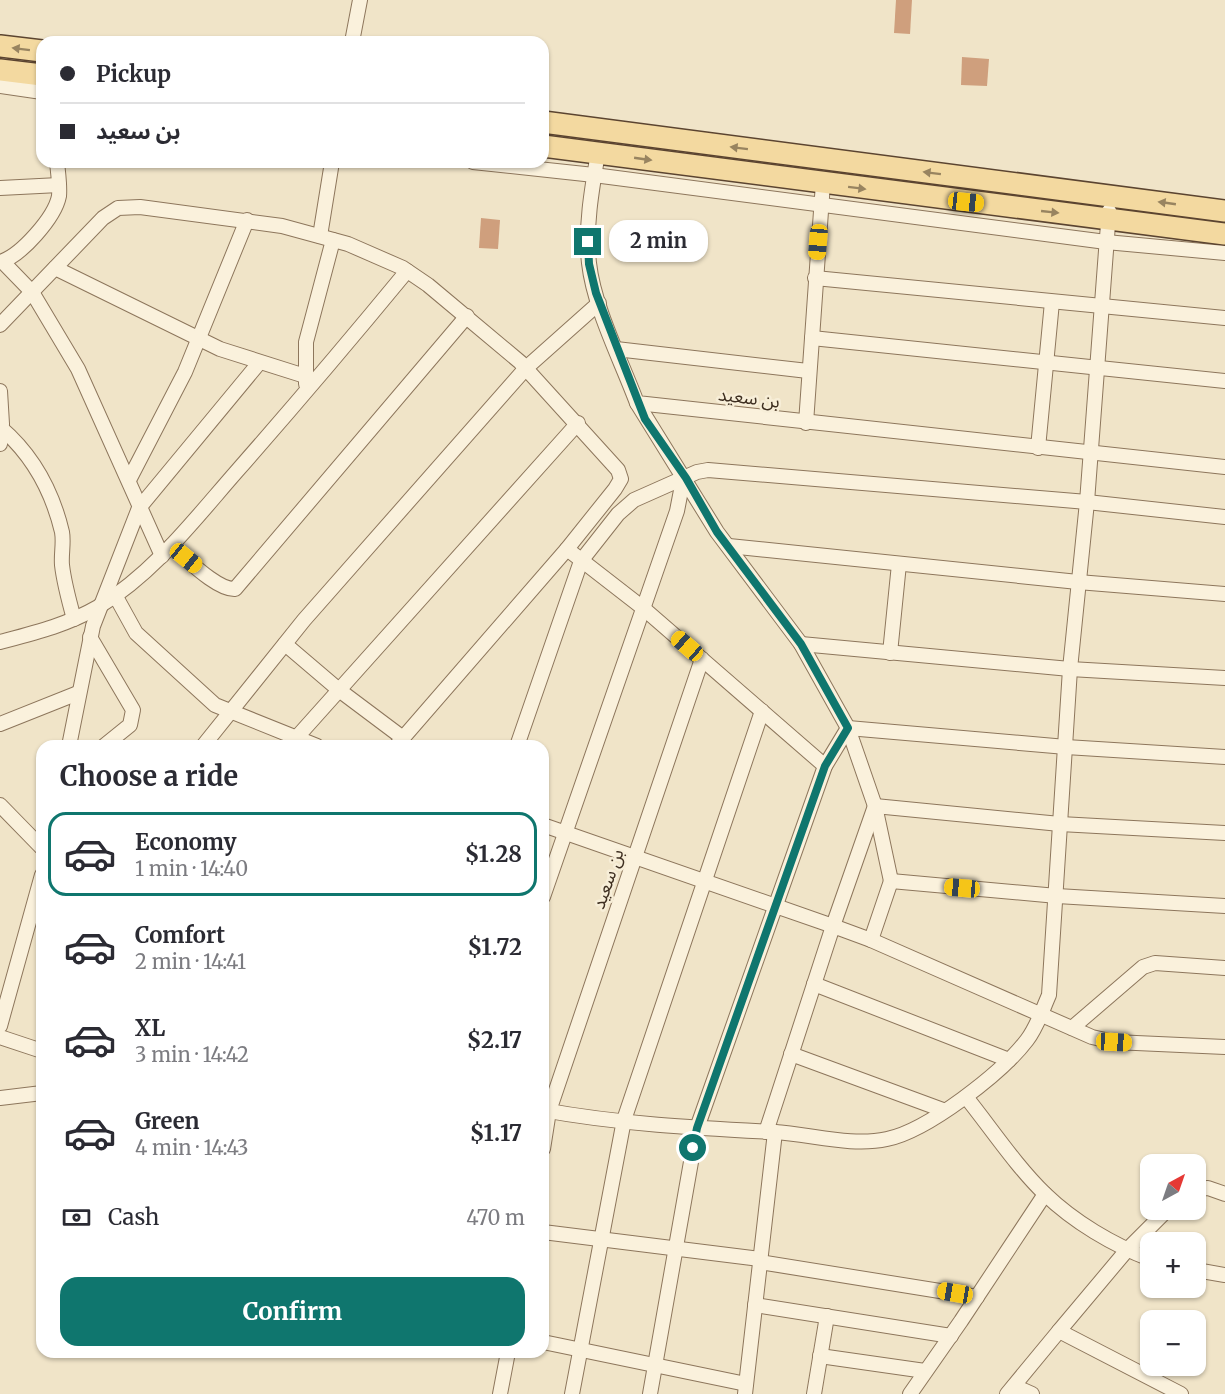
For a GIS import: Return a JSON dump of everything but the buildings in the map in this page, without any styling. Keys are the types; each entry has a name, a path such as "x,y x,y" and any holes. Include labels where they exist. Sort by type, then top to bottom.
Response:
{"main road":[{"path":"0,46 36,50"},
{"path":"0,70 36,74"},
{"path":"549,123 1109,194 1225,211"},
{"path":"549,147 1225,234"}],"street":[{"path":"353,36 360,0"},
{"path":"0,86 36,91"},
{"path":"598,153 588,242 589,264 599,303 637,403 657,438 706,515 801,644 848,728 875,806 891,881 871,939"},
{"path":"58,168 58,198 49,219 17,254 2,262 32,292 90,391 139,508 166,551 222,586 235,589 467,316"},
{"path":"307,392 306,342 327,238 332,168"},
{"path":"529,168 1106,242 1225,253"},
{"name":"بن سعيد","path":"637,403 806,423 823,183"},
{"path":"0,188 59,185"},
{"path":"549,1110 697,1128 851,1140 886,1140 902,1135 966,1097 1026,1042 1048,995 1057,896 1070,669 1087,502 1096,367 1103,307 1109,194"},
{"path":"0,325 103,218 118,208 128,206 247,220 327,238 407,271 467,316 526,368 578,423 618,470 621,479 567,549 401,740"},
{"path":"129,480 185,372 247,220"},
{"path":"55,268 199,340 259,363 305,376"},
{"path":"0,642 74,618 99,606 166,551 307,392 407,271"},
{"path":"815,278 1225,318"},
{"path":"1038,448 1052,302"},
{"path":"208,740 285,644 394,516 526,368 599,303"},
{"path":"812,338 1225,381"},
{"name":"بن سعيد","path":"616,349 808,371"},
{"path":"70,740 90,637 99,606 139,508 259,363"},
{"path":"0,391 0,444"},
{"path":"295,740 578,423"},
{"path":"806,423 1225,466"},
{"path":"1,428 35,463 51,498 63,535 62,564 74,618"},
{"path":"519,740 581,561 618,514 634,500 708,470 1087,502 1225,517"},
{"path":"549,880 677,511 684,479"},
{"path":"729,546 1078,582 1225,594"},
{"path":"567,549 643,608 825,766"},
{"path":"890,652 899,564"},
{"path":"115,595 136,633 189,684 230,712 289,740"},
{"path":"90,637 132,711 130,725 111,740"},
{"path":"285,644 397,740"},
{"path":"801,644 1070,669 1225,678"},
{"name":"بن سعيد","path":"549,1101 702,659"},
{"path":"0,724 78,693"},
{"path":"572,1394 624,1120 762,711"},
{"path":"848,728 1065,747 1225,757"},
{"path":"650,1394 697,1128 773,907 825,766 848,728"},
{"path":"0,805 36,842"},
{"path":"875,806 1060,824 1225,833"},
{"path":"549,1343 655,1366 745,1389 760,1261 770,1132 791,1054 875,806"},
{"path":"549,827 634,859 871,939 1040,1016 1114,1042 1225,1047"},
{"path":"891,881 1057,896 1225,906"},
{"path":"0,1026 36,896"},
{"path":"1072,1028 1143,967 1155,963 1225,968"},
{"path":"814,984 1009,1060"},
{"path":"0,1037 36,1049"},
{"path":"791,1054 944,1110"},
{"path":"0,1098 36,1094"},
{"path":"966,1097 1045,1194 1099,1235 1140,1255"},
{"path":"1206,1188 1225,1194"},
{"path":"910,1394 1045,1194"},
{"path":"1032,1394 1011,1390 1127,1250 1157,1220"},
{"path":"549,1233 675,1248 977,1297"},
{"path":"1206,1272 1225,1275"},
{"path":"754,1305 951,1336"},
{"path":"814,1394 827,1316"},
{"path":"1059,1330 1181,1394"},
{"path":"820,1356 925,1371"},
{"path":"500,1394 507,1358"}],"route":[{"path":"588,242 589,264 596,293 645,419 686,478 717,532 801,644 848,728 825,766 773,907 697,1128 693,1148"}]}
